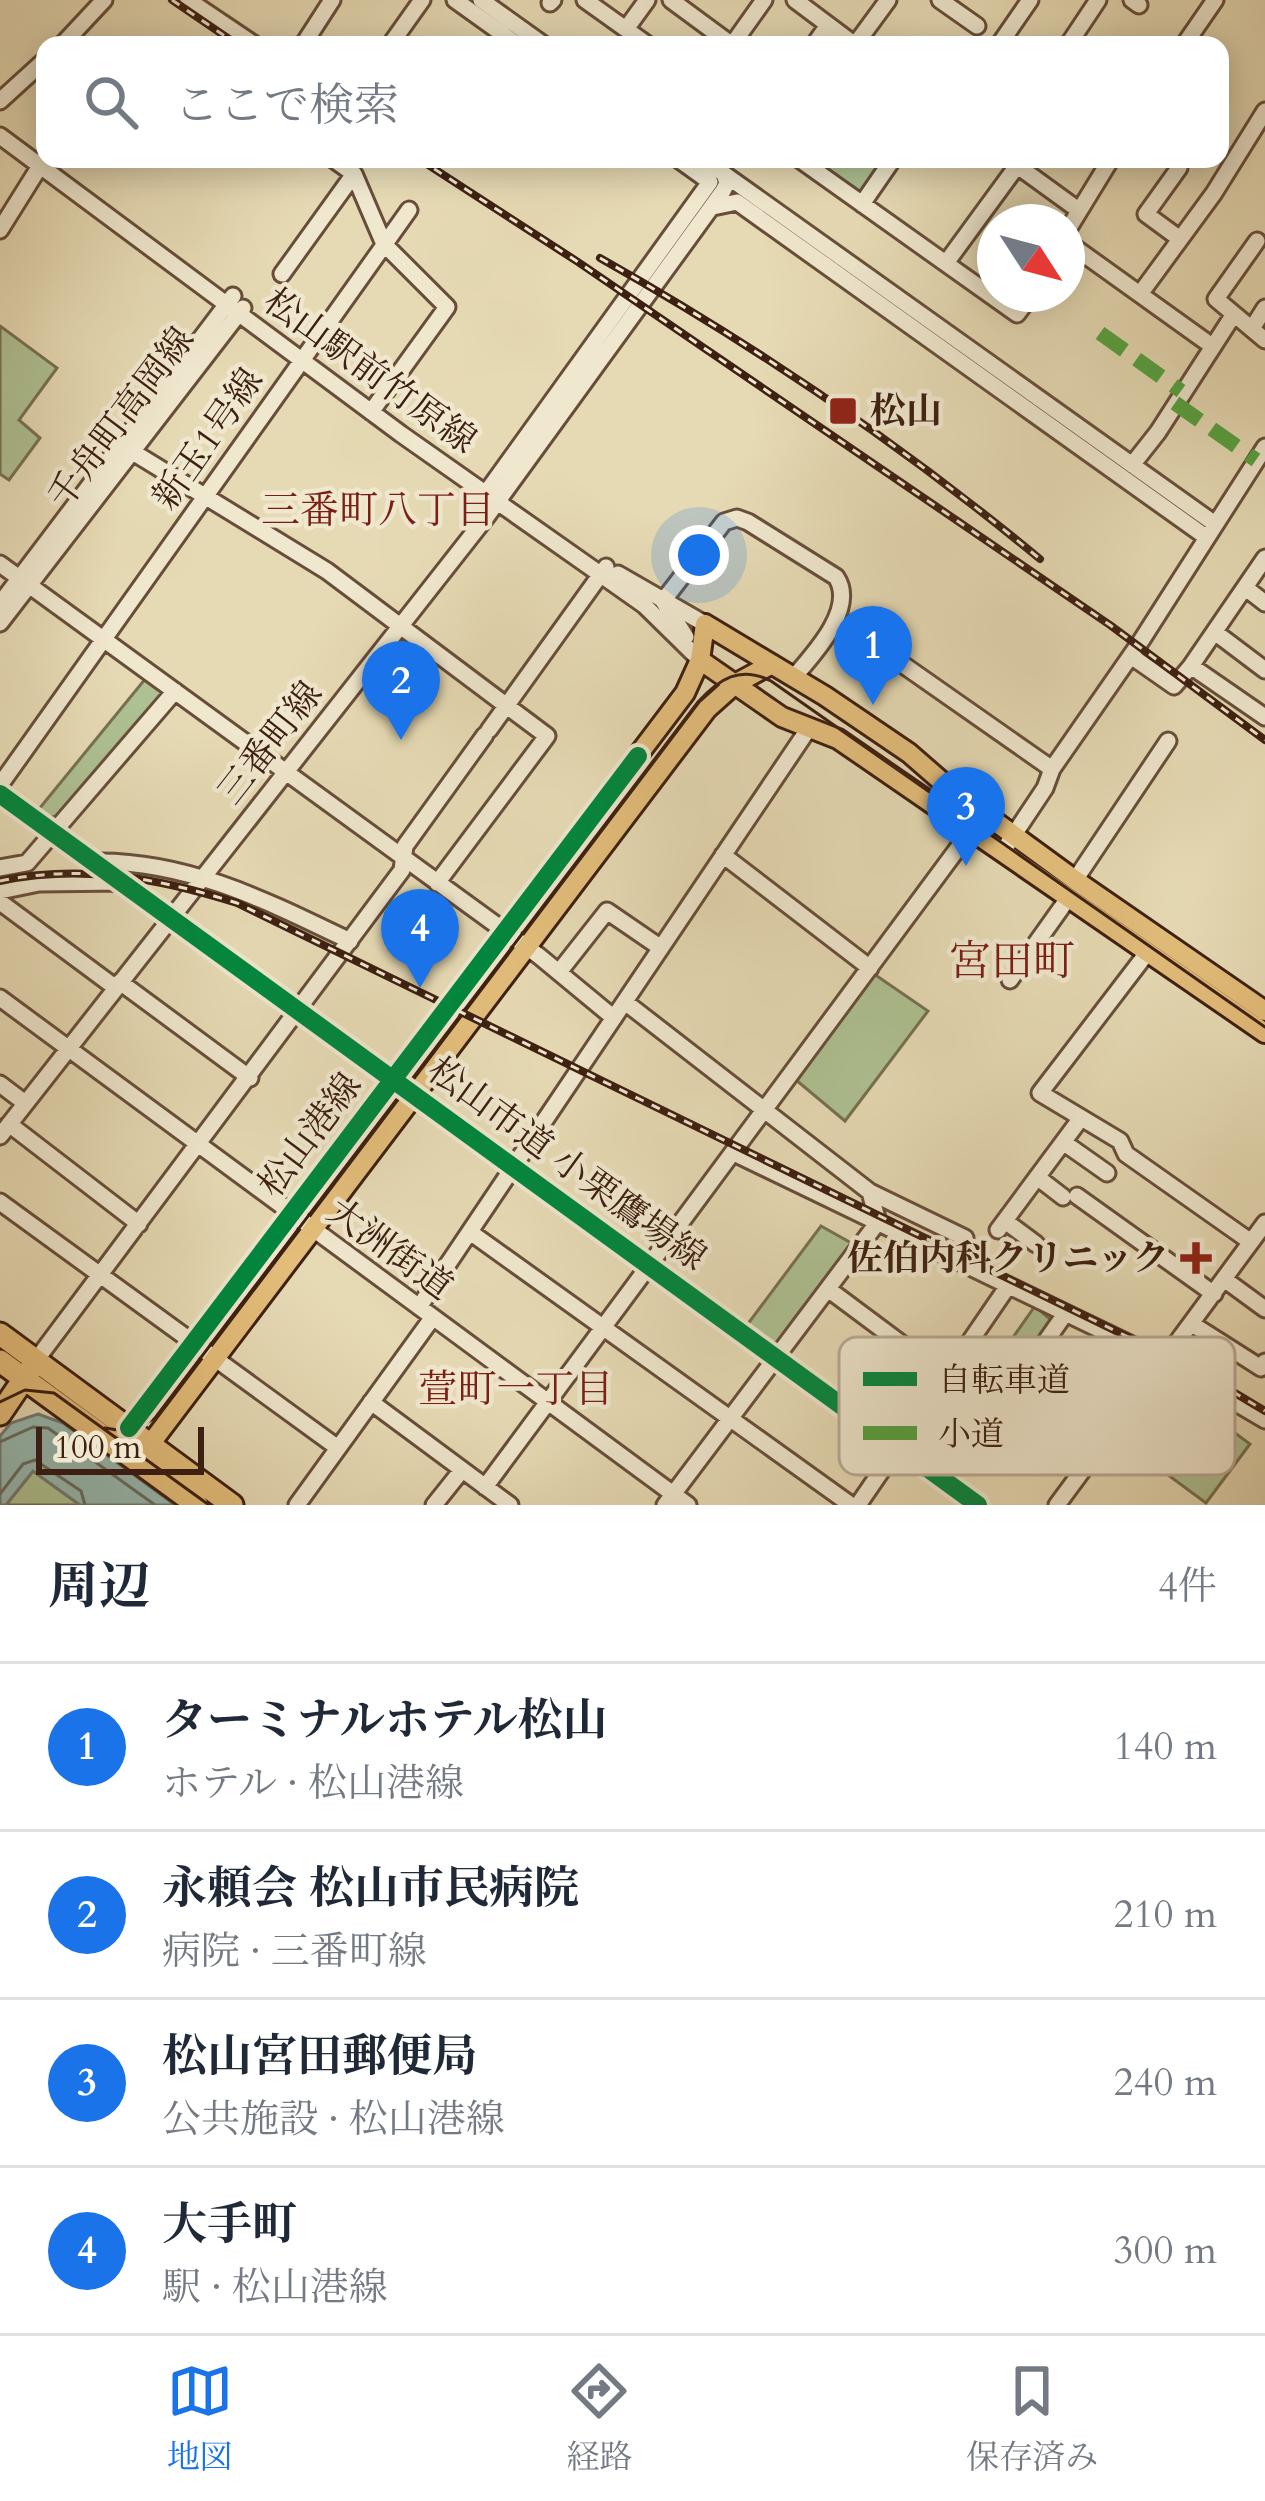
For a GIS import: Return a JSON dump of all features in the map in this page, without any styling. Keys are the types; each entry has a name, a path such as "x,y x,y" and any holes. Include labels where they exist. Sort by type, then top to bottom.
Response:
{"highway":[{"path":"0,1334 14,1369 196,1505"},
{"path":"4,1409 14,1369"},
{"path":"14,1369 129,1427 232,1505"},
{"path":"4,1409 32,1397 52,1400"}],"main road":[{"name":"松山港線","path":"114,1446 685,693 700,660 705,624"},
{"path":"705,624 909,753 984,813 1008,842 1147,952 1265,1033"},
{"path":"700,660 782,717 838,739 973,831 1008,842"},
{"name":"松山港線","path":"137,1462 706,709 735,684 772,664"},
{"path":"735,684 793,678"},
{"path":"809,728 825,696"},
{"path":"1072,889 1265,1010"}],"street":[{"path":"70,36 104,0"},
{"path":"188,0 242,36"},
{"path":"309,36 332,0"},
{"path":"396,36 422,0"},
{"path":"455,0 505,36"},
{"path":"482,0 532,36"},
{"path":"585,0 636,36"},
{"path":"626,29 647,0"},
{"path":"671,0 720,36"},
{"path":"738,36 764,0"},
{"path":"795,0 843,36"},
{"path":"862,36 888,0"},
{"path":"940,0 977,26"},
{"path":"1004,36 1030,0"},
{"path":"1190,36 1215,0"},
{"path":"1073,36 1093,2"},
{"path":"820,36 828,25"},
{"path":"0,101 36,68"},
{"path":"1229,165 1265,111"},
{"name":"松山駅前竹原線","path":"0,124 36,153"},
{"name":"松山駅前竹原線","path":"0,136 36,155"},
{"path":"0,230 40,168"},
{"name":"松山駅前竹原線","path":"56,168 374,408 603,571 700,660"},
{"path":"345,168 352,173 384,244 447,307 374,408"},
{"path":"693,168 1132,465 1211,531"},
{"path":"709,168 719,182"},
{"path":"812,168 977,285"},
{"path":"862,204 887,168"},
{"path":"946,263 1009,168"},
{"path":"1021,168 1070,204"},
{"path":"1080,204 1105,168"},
{"path":"1140,294 1227,168"},
{"path":"282,274 352,173"},
{"path":"1170,174 1146,214 1180,238"},
{"name":"三番町線","path":"494,493 710,208 719,182"},
{"name":"三番町線","path":"5,1130 399,626 719,182"},
{"path":"710,208 737,202 1211,531"},
{"name":"新玉1号線","path":"0,790 409,210"},
{"path":"1257,241 1216,299 1259,334 1265,308"},
{"path":"1085,255 1212,346"},
{"name":"千舟町高岡線","path":"0,623 24,582 236,304"},
{"path":"1132,465 1234,314"},
{"path":"1008,842 1211,531 1259,469 1265,447"},
{"path":"128,450 327,572 547,736 437,883"},
{"path":"700,660 663,601 724,523 737,518 836,577 844,592 843,608 793,678"},
{"path":"1131,656 1174,686 1265,558"},
{"path":"0,564 406,858 614,1018"},
{"path":"14,1369 100,1276 250,1078 402,870 405,846 603,571"},
{"name":"松山駅前竹原線","path":"603,571 705,624"},
{"name":"千舟町高岡線","path":"0,604 24,582"},
{"path":"1247,589 1265,603"},
{"path":"1216,633 1265,670"},
{"path":"872,643 1052,769"},
{"path":"1191,666 1265,717"},
{"path":"0,868 27,862 175,691"},
{"path":"297,1505 371,1402 470,1232 809,728"},
{"path":"1010,980 1168,741"},
{"name":"松山市道 小栗鷹場線","path":"0,790 839,1404"},
{"path":"485,1487 984,813"},
{"path":"723,855 870,968"},
{"path":"94,862 158,867 203,877 350,941"},
{"path":"0,891 39,883 122,882"},
{"path":"0,902 250,1078"},
{"path":"559,972 607,911 661,948"},
{"path":"1147,952 1040,1093 1120,1142 1126,1154 1251,1242"},
{"name":"大洲街道","path":"0,998 548,1402 675,1502"},
{"path":"625,1002 870,1192 965,1238"},
{"path":"0,1084 25,1103"},
{"path":"1036,1244 1001,1226 1081,1118"},
{"path":"5,1130 140,1225"},
{"path":"1063,1142 1107,1173"},
{"path":"734,1154 1114,1337"},
{"path":"1037,1177 1219,1287 1265,1309"},
{"path":"870,1192 878,1222"},
{"path":"0,1202 338,1448"},
{"path":"675,1502 878,1222"},
{"path":"1183,1337 1265,1223"},
{"path":"470,1232 854,1505 877,1475"},
{"path":"973,1337 1008,1286"},
{"path":"828,1289 892,1337"},
{"path":"1049,1337 1065,1314"},
{"path":"1192,1324 1212,1337"},
{"path":"1235,1351 1261,1368 1265,1363"},
{"path":"371,1402 510,1505"},
{"path":"1235,1402 1265,1420"},
{"path":"434,1505 462,1469"},
{"name":"松山市道 小栗鷹場線","path":"937,1475 978,1505"},
{"path":"1057,1505 1080,1475"}],"green space":[{"path":"822,168 881,168 862,194"},
{"path":"0,326 57,368 19,420 40,438 9,480 0,474"},
{"path":"146,678 162,689 161,695 114,755 58,816 50,817 39,809"},
{"path":"874,974 928,1011 845,1121 796,1080"},
{"path":"821,1226 853,1244 779,1342 771,1343 747,1325"},
{"path":"1035,1306 1054,1323 1044,1337 1013,1337"},
{"path":"1235,1433 1250,1444 1235,1464"},
{"path":"33,1471 80,1505 6,1505"},
{"path":"1168,1475 1227,1475 1206,1503"}],"water":[{"path":"38,1414 63,1423 175,1505 80,1505 33,1471 6,1505 0,1505 0,1436 11,1423"}],"tram line":[{"path":"105,1428 131,1432 155,1418 698,702 731,677 749,674 771,681 1265,1027"},
{"path":"0,1402 25,1390 54,1393 209,1505"}],"railway":[{"path":"172,0 225,36"},
{"path":"433,168 1110,625 1265,740"},
{"path":"600,258 827,399 1040,559"},
{"path":"0,881 61,874 120,876 237,903 1128,1337"},
{"path":"1235,1393 1265,1411"}],"marked path":[{"path":"1100,333 1181,391"},
{"path":"1175,403 1256,460"}],"cycle path":[{"path":"129,1428 638,756"},
{"path":"0,794 839,1404"},
{"path":"937,1475 978,1505"}],"place":[{"name":"松山","path":"843,411"},
{"name":"ターミナルホテル松山","path":"873,705"},
{"name":"永頼会 松山市民病院","path":"401,740"},
{"name":"松山宮田郵便局","path":"966,866"},
{"name":"大手町","path":"420,988"},
{"name":"佐伯内科クリニック","path":"1196,1258"}],"district":[{"name":"三番町八丁目","path":"378,510"},
{"name":"宮田町","path":"1012,961"},
{"name":"萱町一丁目","path":"516,1389"}]}
